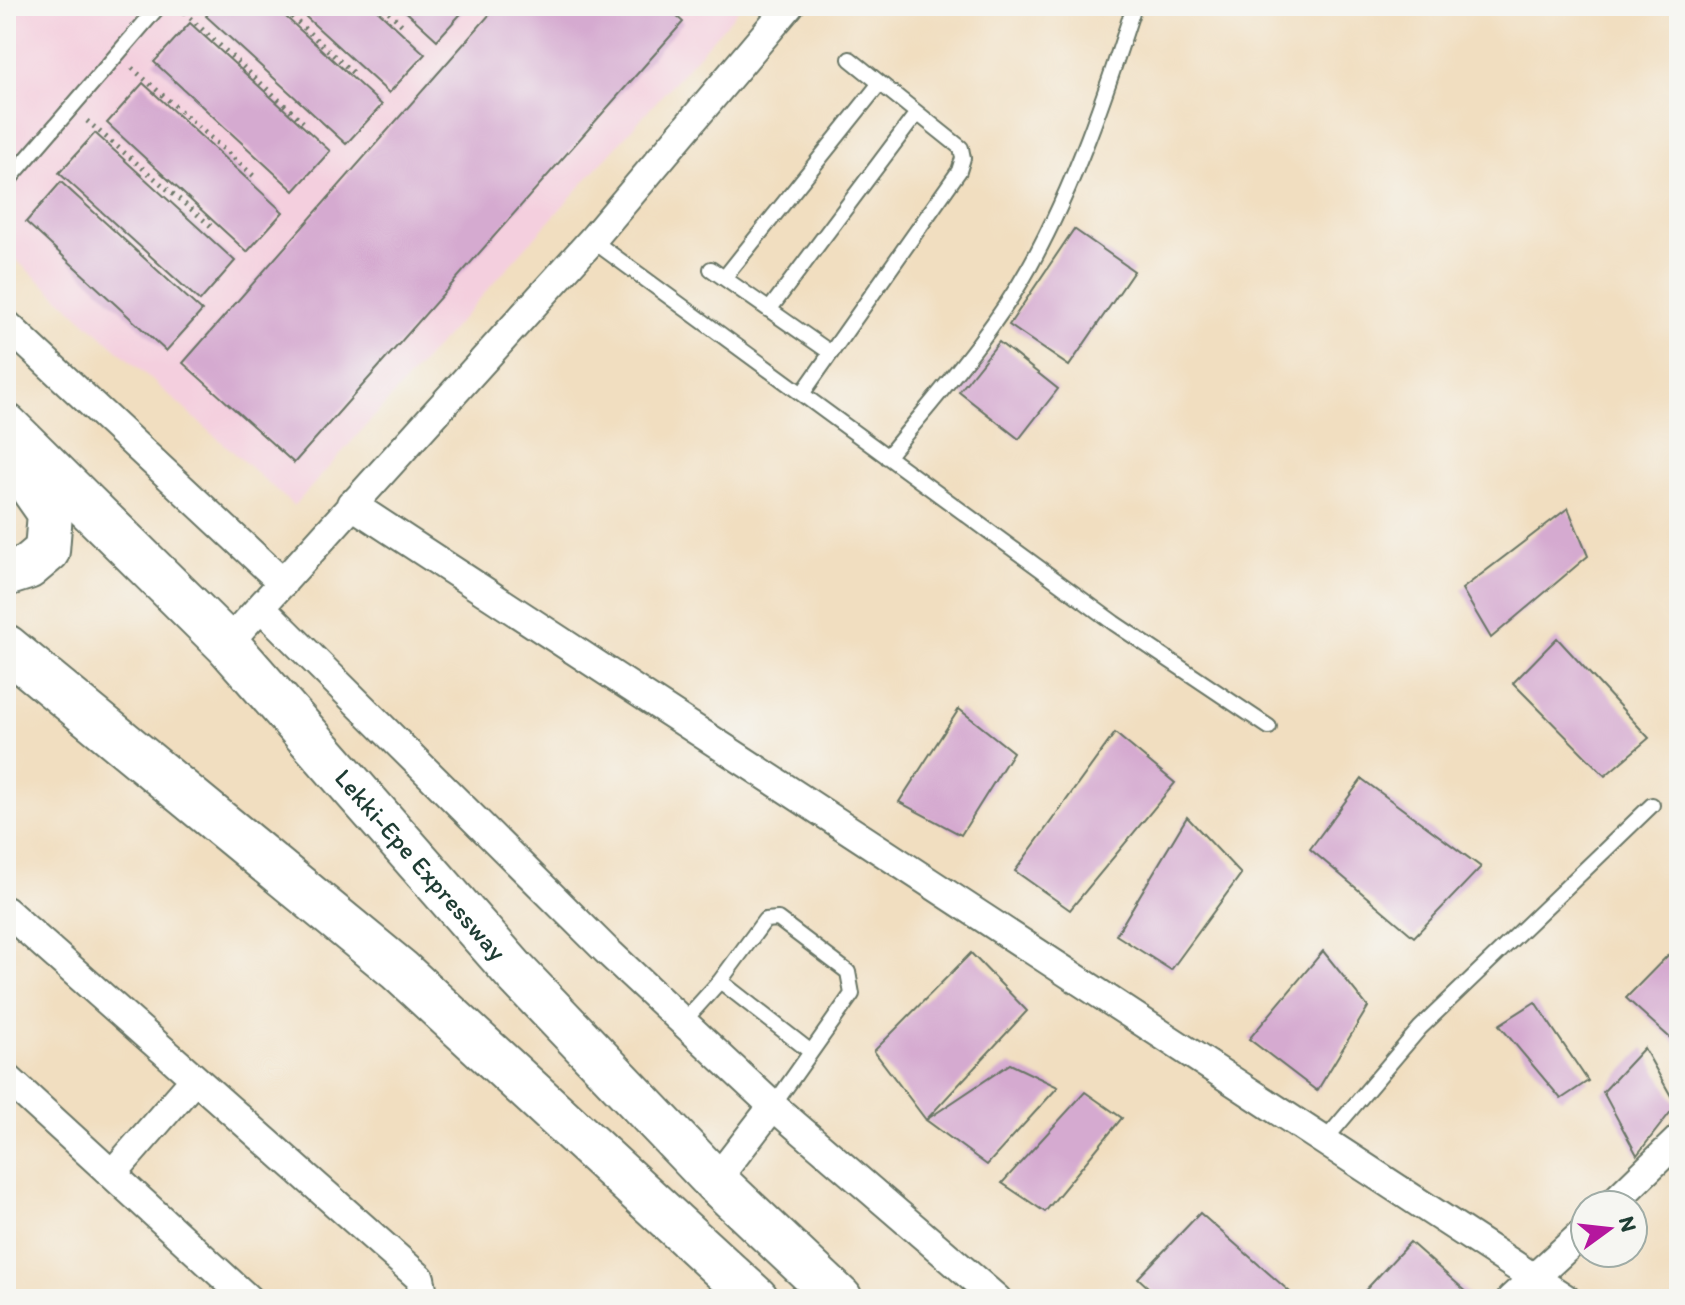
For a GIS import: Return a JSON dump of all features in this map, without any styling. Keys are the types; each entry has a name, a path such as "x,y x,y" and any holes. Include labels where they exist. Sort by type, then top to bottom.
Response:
{"highway":[{"name":"Lekki-Epe Expressway","path":"6,426 227,644 515,972 715,1181 840,1299"},
{"path":"6,462 29,483 50,513 47,551 28,567 6,574"},
{"path":"6,647 399,970 756,1299"}],"street":[{"path":"227,644 592,240 789,6"},
{"path":"6,324 283,583"},
{"path":"351,504 1566,1299"},
{"path":"261,607 683,1022 773,1106 997,1299"},
{"path":"6,911 420,1278 424,1299"},
{"path":"6,1077 248,1299"},
{"path":"112,1174 195,1079"},
{"path":"715,1181 773,1106"},
{"path":"1627,1189 1679,1139"},
{"path":"1511,1299 1569,1245"}],"lane":[{"path":"6,183 119,57 159,6"},
{"path":"887,457 987,332 1029,268 1067,194 1102,106 1134,6"},
{"path":"6,17 6,24"},
{"path":"802,394 959,171 963,158 961,148 850,59"},
{"path":"724,278 880,83"},
{"path":"769,310 917,113"},
{"path":"592,240 1114,623 1269,727"},
{"path":"711,269 831,353"},
{"path":"1325,1140 1420,1028 1652,805"},
{"path":"683,1022 720,981 758,925 770,918 778,919 848,972 852,994 773,1106"},
{"path":"720,981 811,1052"}],"path":[{"path":"177,6 303,122"},
{"path":"280,6 354,74"},
{"path":"383,6 405,28"},
{"path":"119,57 256,178"},
{"path":"71,107 212,227"}],"shaded area":[{"path":"6,6 742,6 294,506 6,251"}],"building":[{"path":"215,6 274,6 382,105 346,144 206,16"},
{"path":"294,6 373,6 425,54 389,93"},
{"path":"400,6 468,6 437,40"},
{"path":"497,6 665,6 683,22 294,463 183,363"},
{"path":"190,23 330,151 294,191 154,62"},
{"path":"143,83 283,212 247,252 107,123"},
{"path":"95,133 235,261 200,301 59,173"},
{"path":"61,182 202,311 166,351 26,222"},
{"path":"1074,229 1134,271 1069,366 1009,325"},
{"path":"999,342 1058,389 1019,439 959,392"},
{"path":"1568,508 1588,556 1491,638 1462,589"},
{"path":"1557,638 1649,738 1605,776 1513,683"},
{"path":"959,709 1013,752 961,835 899,802"},
{"path":"1115,733 1175,783 1070,910 1015,871"},
{"path":"1362,779 1481,867 1414,937 1310,849"},
{"path":"1187,817 1241,874 1171,970 1116,935"},
{"path":"1679,944 1679,1046 1626,998"},
{"path":"1323,951 1368,1007 1317,1091 1249,1039"},
{"path":"971,953 1027,1011 926,1120 874,1051"},
{"path":"1535,1002 1588,1081 1561,1099 1499,1025"},
{"path":"1644,1048 1676,1105 1637,1155 1603,1092"},
{"path":"1010,1064 1058,1087 987,1165 926,1120"},
{"path":"1085,1092 1122,1118 1045,1212 1002,1183"},
{"path":"1200,1213 1298,1299 1161,1299 1138,1278"},
{"path":"1410,1242 1469,1294 1464,1299 1366,1299 1361,1295"}]}
